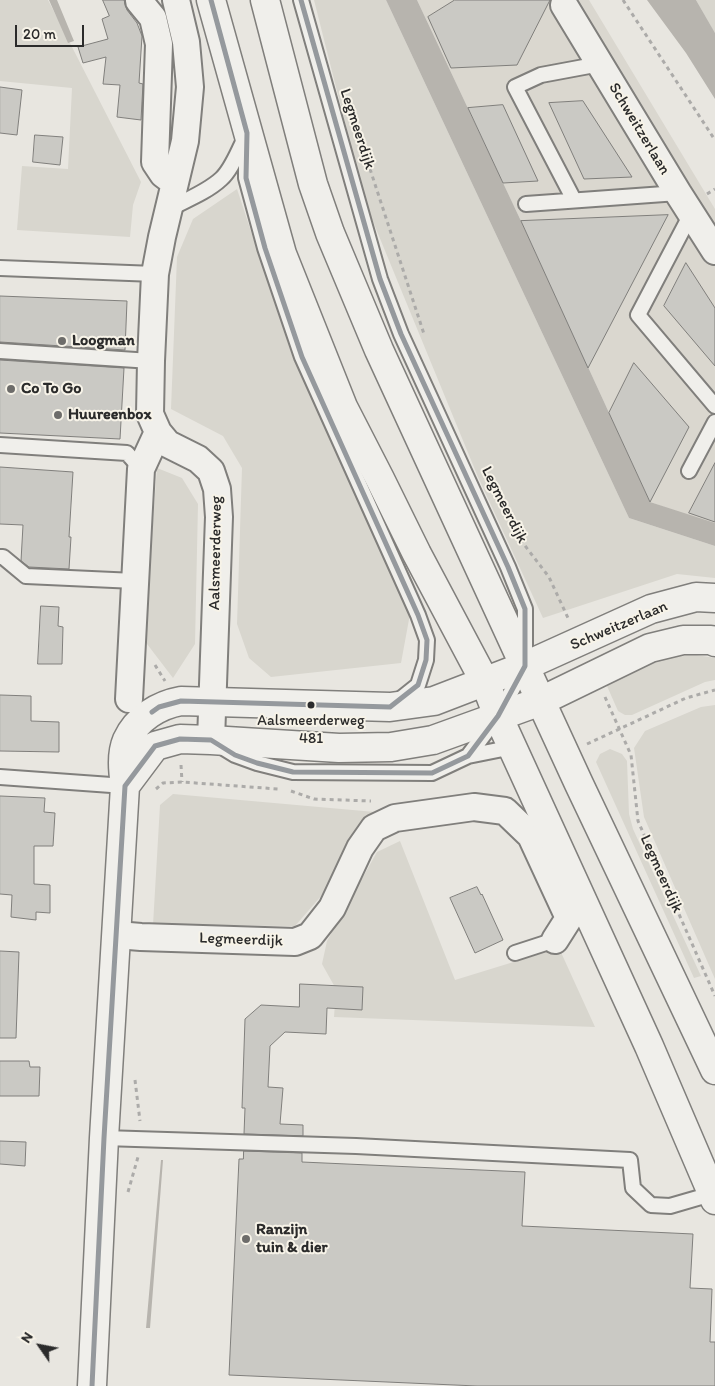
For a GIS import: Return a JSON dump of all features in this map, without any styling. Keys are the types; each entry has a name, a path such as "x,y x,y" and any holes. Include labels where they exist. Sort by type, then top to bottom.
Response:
{"main road":[{"path":"211,0 282,254 343,407 417,554 485,682 498,716 649,1046 714,1195"},
{"name":"Legmeerdijk","path":"265,0 313,184 330,233 379,350 565,754 715,1070"},
{"name":"Schweitzerlaan","path":"485,682 580,642 651,609 696,597 715,598"},
{"name":"Schweitzerlaan","path":"498,716 541,701 650,648 683,640 711,640 715,642"},
{"path":"92,1386 104,1138 125,786 123,763 127,740 142,719 159,707 182,700 212,703 390,707 434,701 485,682"},
{"path":"125,786 155,746 180,739 339,748 391,747 433,740 498,716"}],"street":[{"name":"Aalsmeerderweg","path":"176,0 186,42 190,87 185,141 155,274 150,414 158,432 168,444 198,459 211,471 217,489 219,517 211,740"},
{"path":"139,1 153,18 159,44 155,162 163,174 175,183"},
{"name":"Schweitzerlaan","path":"564,5 684,204 715,251"},
{"path":"129,699 141,469 158,432"},
{"name":"Legmeerdijk","path":"117,935 295,942 310,936 332,908 360,848 374,828 395,818 474,807 505,811 531,836 569,918 555,940"}],"lane":[{"name":"Legmeerdijk","path":"302,0 380,279 401,334 525,608 525,666 498,716"},
{"path":"574,200 515,87 541,75 600,64"},
{"path":"169,209 203,192 222,179 234,161 247,133"},
{"path":"247,133 246,178 265,248 302,357 418,615 427,640 426,660 418,685 390,707"},
{"path":"526,204 574,200 684,204 638,315 715,406"},
{"path":"0,268 155,274"},
{"path":"0,351 151,361"},
{"path":"689,471 715,422"},
{"path":"0,445 127,453 141,469"},
{"path":"0,557 3,557 26,576 135,581"},
{"path":"468,756 498,716"},
{"path":"211,740 235,755 293,772 432,773 468,756 513,747"},
{"path":"0,777 125,786"},
{"path":"515,953 555,940"},
{"path":"104,1138 356,1146 630,1160 633,1188 651,1205 670,1206 714,1195"}],"path":[{"path":"623,0 715,140"},
{"name":"Legmeerdijk","path":"369,165 427,342"},
{"name":"Legmeerdijk","path":"511,525 549,577 580,642"},
{"name":"Legmeerdijk","path":"594,674 631,755 638,821 715,996"},
{"path":"565,754 686,698 715,690"},
{"path":"154,791 163,783 182,782"}],"shaded area":[{"path":"0,0 48,0 141,182 133,205 130,237 17,230 22,166 68,169 72,88 0,81"},
{"path":"49,0 57,0 74,41 68,43"},
{"path":"314,0 386,0 629,518 715,546 715,578 677,574 543,618 478,477 365,202"},
{"path":"386,0 417,0 650,502 715,523 715,546 629,518"},
{"path":"417,0 589,0 715,209 715,525 650,502"},
{"path":"647,0 696,0 715,33 715,99 686,53"},
{"path":"696,0 715,0 715,33 713,30"},
{"path":"237,189 291,352 410,614 401,663 271,677 249,658 237,624 242,468 223,436 171,409 177,257 193,219"},
{"path":"157,468 182,478 198,504 195,644 173,678 144,640"},
{"path":"684,653 715,658 715,680 705,682 632,715 625,715 618,711 607,686 608,681 618,670"},
{"path":"715,705 715,979 644,817 634,748 645,731 701,707"},
{"path":"610,749 622,754 627,761 629,814 633,829 701,976 694,978 596,762 600,754"},
{"path":"173,794 375,812 357,832 322,895 295,926 153,925 160,805"},
{"path":"400,841 455,980 559,948 595,1027 334,1017 336,989 322,964 327,941 377,852"},
{"path":"161,1160 163,1160 150,1328 146,1328"}],"building":[{"path":"103,0 124,0 127,10 137,23 142,36 139,83 143,84 141,120 117,117 120,85 103,84 106,57 83,63 78,47 108,39 102,19 109,16"},
{"path":"455,0 550,0 517,65 451,68 428,17"},
{"path":"0,87 22,90 17,135 0,133"},
{"path":"583,101 632,177 584,179 549,103"},
{"path":"503,105 538,181 503,183 468,108"},
{"path":"35,135 63,137 60,165 33,162"},
{"path":"668,215 588,368 521,221"},
{"path":"686,263 715,308 715,366 664,306"},
{"path":"0,296 127,301 125,350 0,342"},
{"path":"0,360 124,368 120,439 0,433"},
{"path":"634,363 689,427 650,502 609,413"},
{"path":"715,463 715,522 689,513"},
{"path":"0,467 73,472 69,569 29,567 21,561 23,525 0,524"},
{"path":"41,606 59,607 58,626 63,627 62,664 38,664"},
{"path":"0,695 31,696 31,721 59,722 59,752 0,751"},
{"path":"0,796 45,798 44,812 55,813 53,846 34,846 34,884 50,885 50,913 36,912 36,920 11,917 12,895 0,894"},
{"path":"477,887 503,940 475,953 450,898"},
{"path":"0,951 19,952 16,1038 0,1038"},
{"path":"300,984 363,987 362,1010 327,1008 326,1034 285,1032 270,1046 268,1087 283,1088 280,1124 303,1125 303,1136 244,1134 245,1108 242,1108 245,1019 261,1005 299,1007"},
{"path":"0,1061 29,1061 30,1067 40,1067 39,1096 0,1096"},
{"path":"0,1141 26,1142 25,1166 0,1164"},
{"path":"244,1151 302,1153 302,1162 525,1172 522,1226 693,1234 690,1288 712,1289 710,1342 715,1342 715,1386 477,1386 229,1375 239,1159 243,1159"}],"transit line":[{"path":"152,712 159,707 181,701 390,707 418,685 426,660 427,640 418,615 302,357 265,248 246,178 247,133 211,0"},
{"path":"92,1386 104,1138 125,786 155,746 180,739 211,740 235,755 293,772 432,773 468,756 498,716 525,666 525,609 508,567 401,334 380,279 301,0"}],"place":[{"name":"Loogman","path":"62,341"},
{"name":"Co To Go","path":"11,389"},
{"name":"Huureenbox","path":"58,415"},
{"name":"Aalsmeerderweg 481","path":"311,705"},
{"name":"Ranzijn tuin & dier","path":"246,1239"}]}
